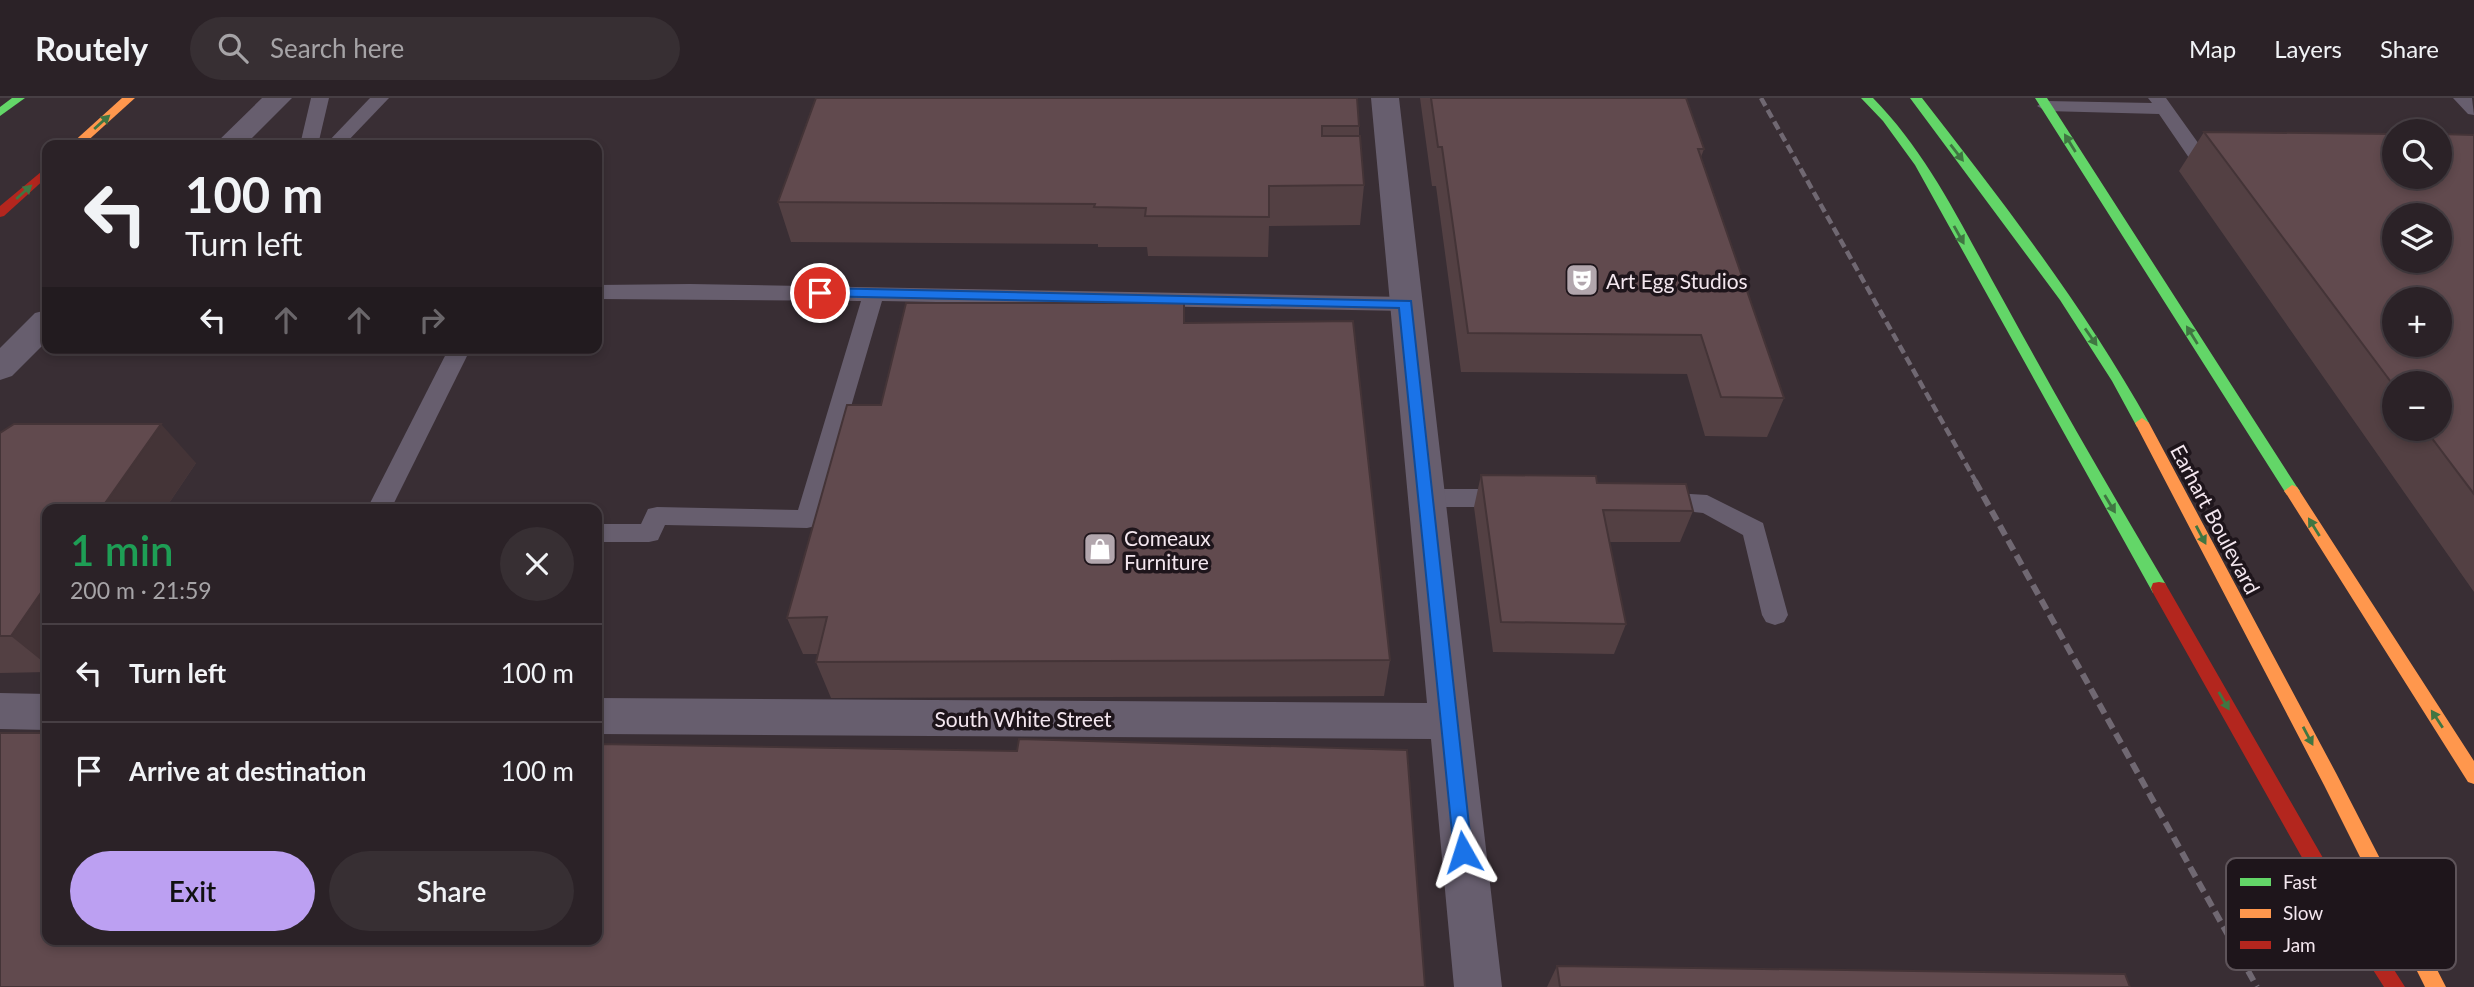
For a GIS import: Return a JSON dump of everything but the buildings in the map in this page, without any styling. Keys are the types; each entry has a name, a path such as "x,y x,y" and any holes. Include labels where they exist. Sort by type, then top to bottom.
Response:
{"main road":[{"path":"0,113 19,98"},
{"path":"82,140 129,98"},
{"path":"1867,98 1889,118 1933,187 2075,446 2313,858"},
{"name":"Earhart Boulevard","path":"1916,98 2006,215 2113,368 2370,858"},
{"path":"2044,102 2474,776"},
{"path":"0,213 42,175"},
{"path":"2384,970 2395,987"},
{"name":"Earhart Boulevard","path":"2427,970 2436,987"}],"street":[{"path":"233,140 278,98"},
{"path":"1385,98 1478,987"},
{"path":"0,368 42,326"},
{"path":"0,711 42,712"},
{"name":"South White Street","path":"602,716 1449,721"}],"lane":[{"path":"310,140 320,98"},
{"path":"339,140 380,98"},
{"path":"2462,98 2474,110"},
{"path":"2044,102 2161,104 2206,169 2232,167"},
{"path":"602,292 690,290 1406,304"},
{"path":"602,533 649,533 657,516 807,519 874,294"},
{"path":"382,504 457,354"},
{"path":"1426,498 1536,498"},
{"path":"1630,500 1707,504 1754,530 1775,615"}],"railway":[{"path":"1761,98 1976,482"},
{"path":"1975,481 2226,931"},
{"path":"2248,970 2257,987"}],"traffic: fast":[{"path":"0,113 19,98"},
{"path":"1867,98 1887,118 1922,165 2054,406 2159,588"},
{"path":"1916,98 2007,216 2065,297 2142,423"},
{"path":"2041,98 2292,491"}],"traffic: slow":[{"path":"82,140 129,98"},
{"path":"2142,423 2370,858"},
{"path":"2292,491 2474,776"},
{"path":"2427,970 2436,987"}],"traffic: jam":[{"path":"0,213 42,175"},
{"path":"2159,588 2313,858"},
{"path":"2384,970 2395,987"}],"place":[{"name":"Art Egg Studios","path":"1582,280"},
{"name":"Comeaux Furniture","path":"1100,549"}],"route":[{"path":"820,293 1406,304 1463,852"}]}
